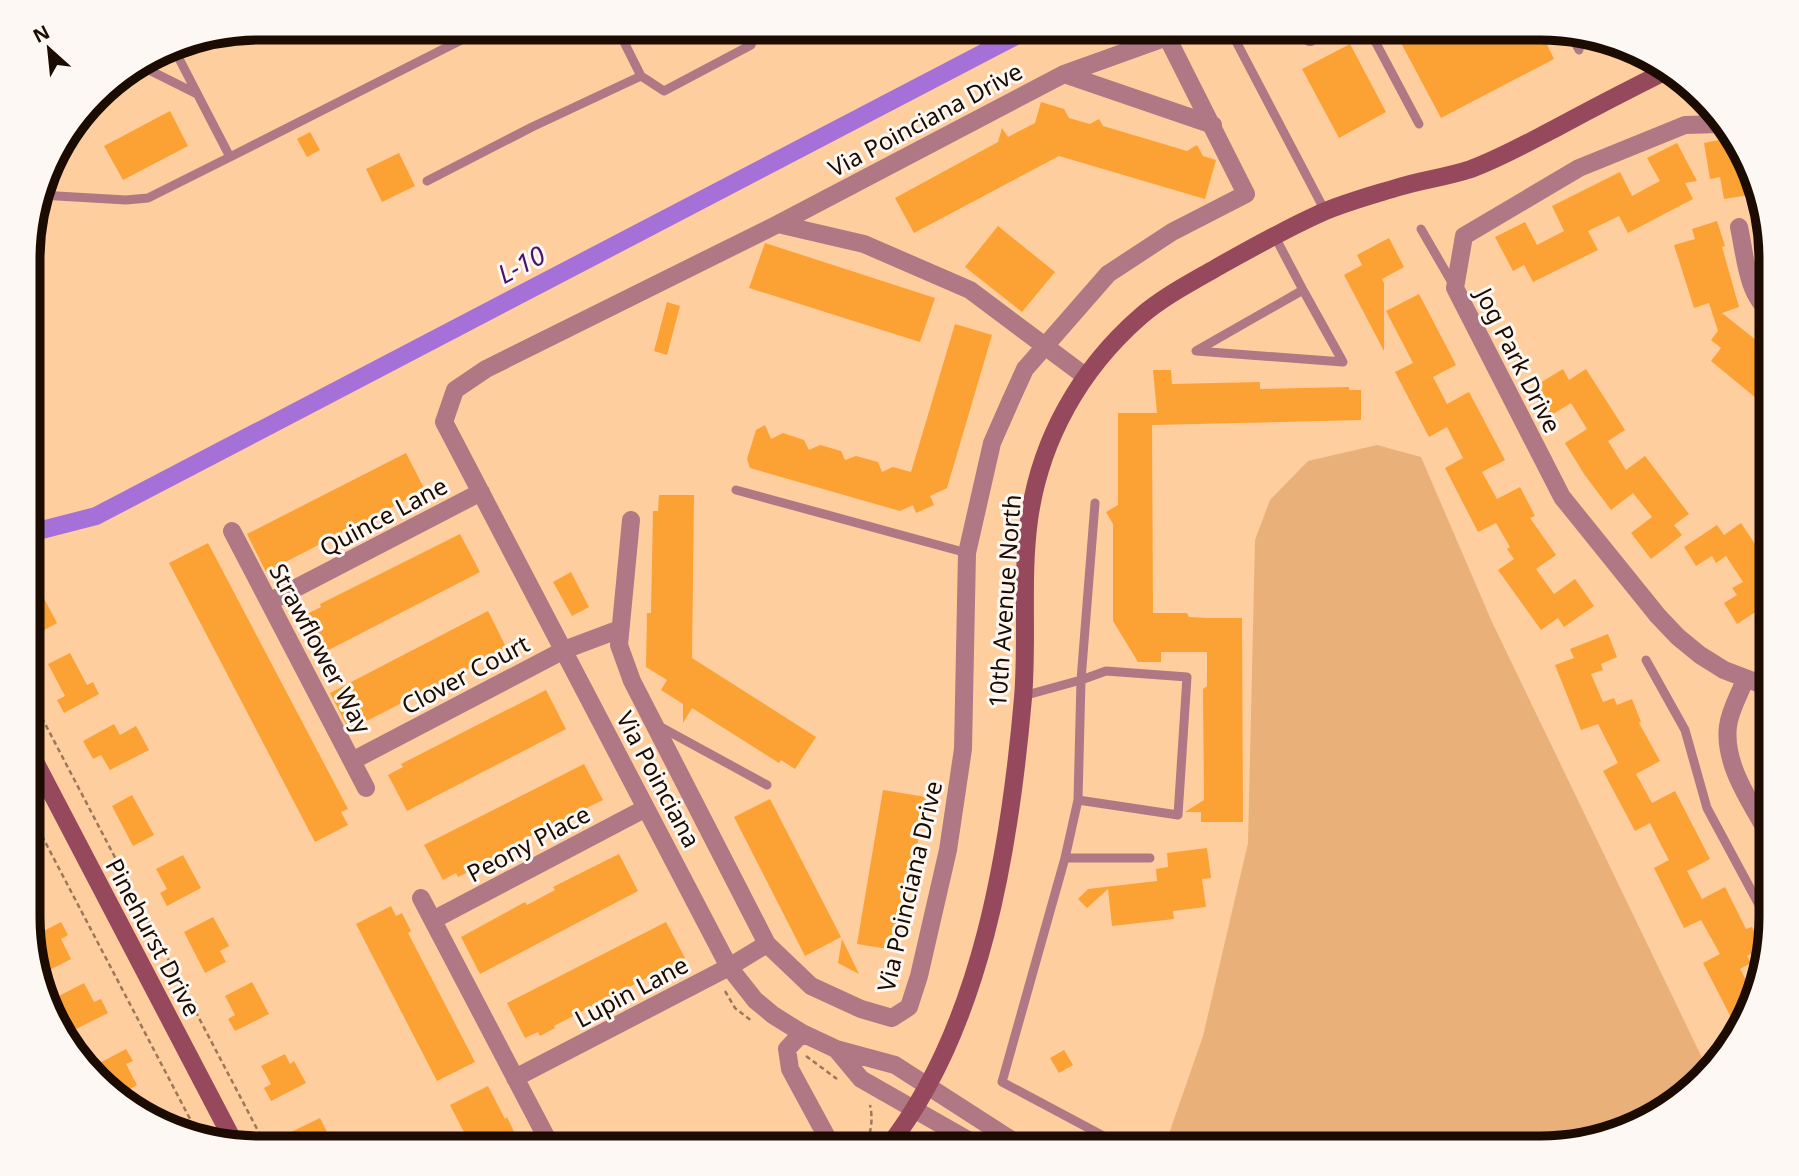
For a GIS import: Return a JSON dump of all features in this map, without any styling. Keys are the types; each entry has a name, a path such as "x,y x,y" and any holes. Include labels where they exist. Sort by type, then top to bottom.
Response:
{"street":[{"name":"Via Poinciana Drive","path":"481,492 444,422 455,390 486,369 778,224 1064,74 1159,40"},
{"name":"Via Poinciana Drive","path":"631,520 619,645 632,681 652,722 767,944 811,986 861,1009 892,1018 909,1007 919,976 948,850 961,761 967,553 992,443 1025,369 1108,274 1172,232 1246,194 1169,40"},
{"path":"1064,74 1213,125"},
{"name":"10th Avenue North","path":"896,1136 929,1087 953,1032 992,906 1010,818 1023,696 1027,545 1034,494 1053,434 1086,376 1115,340 1143,314 1175,291 1274,235 1325,211 1492,160 1658,75"},
{"name":"Jog Park Drive","path":"1711,124 1685,125 1579,168 1464,236 1455,288 1562,497 1678,637 1700,655 1745,680 1758,684"},
{"path":"778,224 864,244 970,290 1086,376"},
{"path":"1739,227 1758,298"},
{"name":"Quince Lane","path":"269,603 481,492"},
{"name":"Via Poinciana","path":"481,492 729,967 755,1000 802,1033 836,1049 895,1065 1004,1135"},
{"name":"Strawflower Way","path":"232,531 366,788"},
{"path":"564,650 620,629"},
{"name":"Clover Court","path":"352,761 564,650"},
{"path":"1745,680 1731,713 1727,737 1731,762 1758,800"},
{"name":"Pinehurst Drive","path":"40,771 229,1133"},
{"name":"Peony Place","path":"433,920 646,808"},
{"path":"421,898 545,1136"},
{"name":"Lupin Lane","path":"515,1079 729,967 767,944"},
{"path":"802,1033 787,1049 790,1069 826,1136"},
{"name":"Via Poinciana","path":"836,1049 861,1079 960,1135"}],"lane":[{"path":"50,196 126,200 148,198 461,40"},
{"path":"624,40 641,76 664,91 751,46 753,40"},
{"path":"1235,40 1325,211"},
{"path":"1374,40 1419,124"},
{"path":"1575,43 1579,50"},
{"path":"178,56 230,157"},
{"path":"150,70 197,94"},
{"path":"427,181 532,127 641,76"},
{"path":"1421,229 1455,288"},
{"path":"1274,235 1343,362 1195,351 1303,290"},
{"path":"736,490 967,553"},
{"path":"1095,503 1081,680 1078,800 1065,858 1002,1082 1103,1135"},
{"path":"1646,660 1685,730 1707,808 1758,904"},
{"path":"1023,696 1106,671 1187,677 1178,815 1078,800"},
{"path":"652,722 767,786"},
{"path":"1065,858 1150,858"}],"path":[{"path":"40,714 261,1136"},
{"path":"40,832 193,1125"}],"shaded area":[{"path":"1377,445 1421,457 1492,622 1704,1061 1684,1081 1649,1106 1596,1128 1554,1135 1168,1135 1203,1036 1248,843 1255,540 1270,500 1308,461"}],"building":[{"path":"1399,40 1545,40 1554,59 1441,118"},
{"path":"1350,44 1386,112 1339,138 1302,69"},
{"path":"1041,102 1064,109 1069,118 1090,124 1099,119 1103,126 1187,151 1197,145 1203,156 1216,160 1205,199 1059,156 914,233 895,198 998,142 1002,128 1008,137 1035,123"},
{"path":"170,111 188,146 123,180 104,146"},
{"path":"310,132 320,150 307,157 297,139"},
{"path":"1723,139 1742,176 1748,195 1724,199 1720,177 1710,179 1704,143"},
{"path":"1677,143 1697,181 1685,183 1693,199 1628,233 1619,216 1588,231 1598,250 1533,282 1524,265 1513,271 1495,237 1525,222 1537,245 1564,231 1552,206 1620,172 1632,196 1660,181 1647,158"},
{"path":"399,153 415,186 382,202 366,169"},
{"path":"1717,221 1739,307 1722,313 1758,342 1758,400 1711,361 1721,348 1711,340 1718,331 1709,303 1694,308 1674,245 1695,239 1692,229"},
{"path":"998,226 1055,272 1022,312 965,267"},
{"path":"1389,238 1404,267 1382,279 1384,351 1344,275 1362,265 1357,255"},
{"path":"765,243 935,298 920,342 749,288"},
{"path":"1419,294 1456,365 1433,377 1447,404 1469,392 1505,460 1482,472 1497,499 1520,487 1535,516 1530,518 1556,555 1536,569 1554,594 1575,579 1594,606 1564,627 1558,618 1541,630 1498,570 1514,559 1507,549 1510,547 1496,523 1478,532 1445,468 1463,458 1447,427 1429,437 1395,372 1413,363 1386,311"},
{"path":"667,302 680,306 667,355 654,351"},
{"path":"955,324 992,335 947,488 930,496 934,505 916,513 913,505 900,511 750,468 747,459 756,430 765,425 771,439 783,433 804,440 809,450 820,445 841,451 845,460 856,456 878,462 882,472 893,467 911,472"},
{"path":"1563,369 1569,380 1586,369 1625,430 1608,441 1626,470 1645,456 1689,514 1674,525 1682,535 1651,559 1631,533 1652,517 1633,493 1611,510 1565,443 1587,429 1571,403 1548,417 1530,389"},
{"path":"1153,370 1171,370 1172,384 1260,382 1260,389 1349,387 1349,390 1361,390 1361,420 1152,425 1153,613 1242,618 1243,822 1201,822 1201,812 1185,812 1204,800 1203,689 1207,686 1207,652 1161,652 1161,662 1138,662 1113,621 1113,524 1106,512 1118,505 1118,413 1157,413"},
{"path":"406,453 425,490 266,572 247,534"},
{"path":"659,495 694,495 692,658 816,737 795,769 781,760 779,763 692,708 683,723 683,704 661,690 667,680 646,667 647,613 651,613 653,511 658,511"},
{"path":"1741,523 1758,548 1758,610 1737,624 1724,603 1737,595 1732,588 1743,582 1726,556 1716,563 1712,556 1696,566 1684,547 1717,525 1724,535"},
{"path":"460,534 480,572 321,654 301,617 321,607 320,604"},
{"path":"208,543 348,809 341,812 348,825 315,842 169,563"},
{"path":"571,572 589,607 572,616 553,582"},
{"path":"40,591 57,623 40,632"},
{"path":"488,611 507,649 349,730 330,693"},
{"path":"1608,634 1617,657 1601,664 1603,670 1591,674 1603,702 1614,698 1617,705 1632,699 1641,722 1639,723 1660,761 1636,774 1652,803 1675,791 1710,859 1687,871 1702,899 1725,887 1746,929 1752,927 1757,937 1756,951 1747,956 1751,963 1740,969 1748,984 1732,1020 1703,963 1720,954 1701,920 1684,928 1654,868 1669,860 1650,823 1635,831 1603,771 1618,763 1598,724 1581,730 1555,665 1574,658 1570,649"},
{"path":"70,653 87,685 93,682 99,694 64,713 57,700 65,696 48,664"},
{"path":"546,690 566,729 407,811 388,775 403,767 401,764"},
{"path":"114,724 120,735 136,726 149,750 110,770 101,755 93,759 83,741"},
{"path":"584,764 603,800 508,847 510,851 458,877 456,873 443,880 424,845"},
{"path":"883,790 926,797 904,918 898,924 894,950 857,944"},
{"path":"132,795 154,835 133,846 112,806"},
{"path":"770,799 841,937 805,956 734,817"},
{"path":"1207,848 1211,878 1202,879 1206,907 1173,911 1174,919 1112,926 1108,889 1087,908 1078,899 1088,889 1157,881 1156,869 1168,867 1167,853"},
{"path":"619,854 638,891 480,974 461,937 525,902 527,905 555,890 553,887"},
{"path":"183,855 201,888 167,906 160,893 167,889 156,869"},
{"path":"391,906 396,916 402,913 411,931 408,933 475,1062 437,1081 356,924"},
{"path":"213,917 229,946 220,951 226,962 205,973 184,932"},
{"path":"61,922 68,935 61,939 71,959 47,971 41,932"},
{"path":"666,922 685,958 554,1026 555,1028 540,1036 538,1032 525,1038 507,1003"},
{"path":"842,939 859,974 838,963"},
{"path":"252,982 269,1014 235,1031 228,1019 235,1015 225,996"},
{"path":"84,983 94,1002 101,999 108,1013 74,1030 57,997"},
{"path":"126,1049 133,1061 126,1064 137,1085 127,1091 98,1064"},
{"path":"1064,1050 1073,1065 1059,1073 1050,1058"},
{"path":"285,1054 290,1064 294,1061 306,1083 271,1101 264,1088 271,1084 261,1066"},
{"path":"488,1086 516,1136 466,1136 450,1105"},
{"path":"320,1118 329,1136 290,1136 289,1133"}],"waterway":[{"name":"L-10","path":"40,530 96,516 1008,40"}]}
